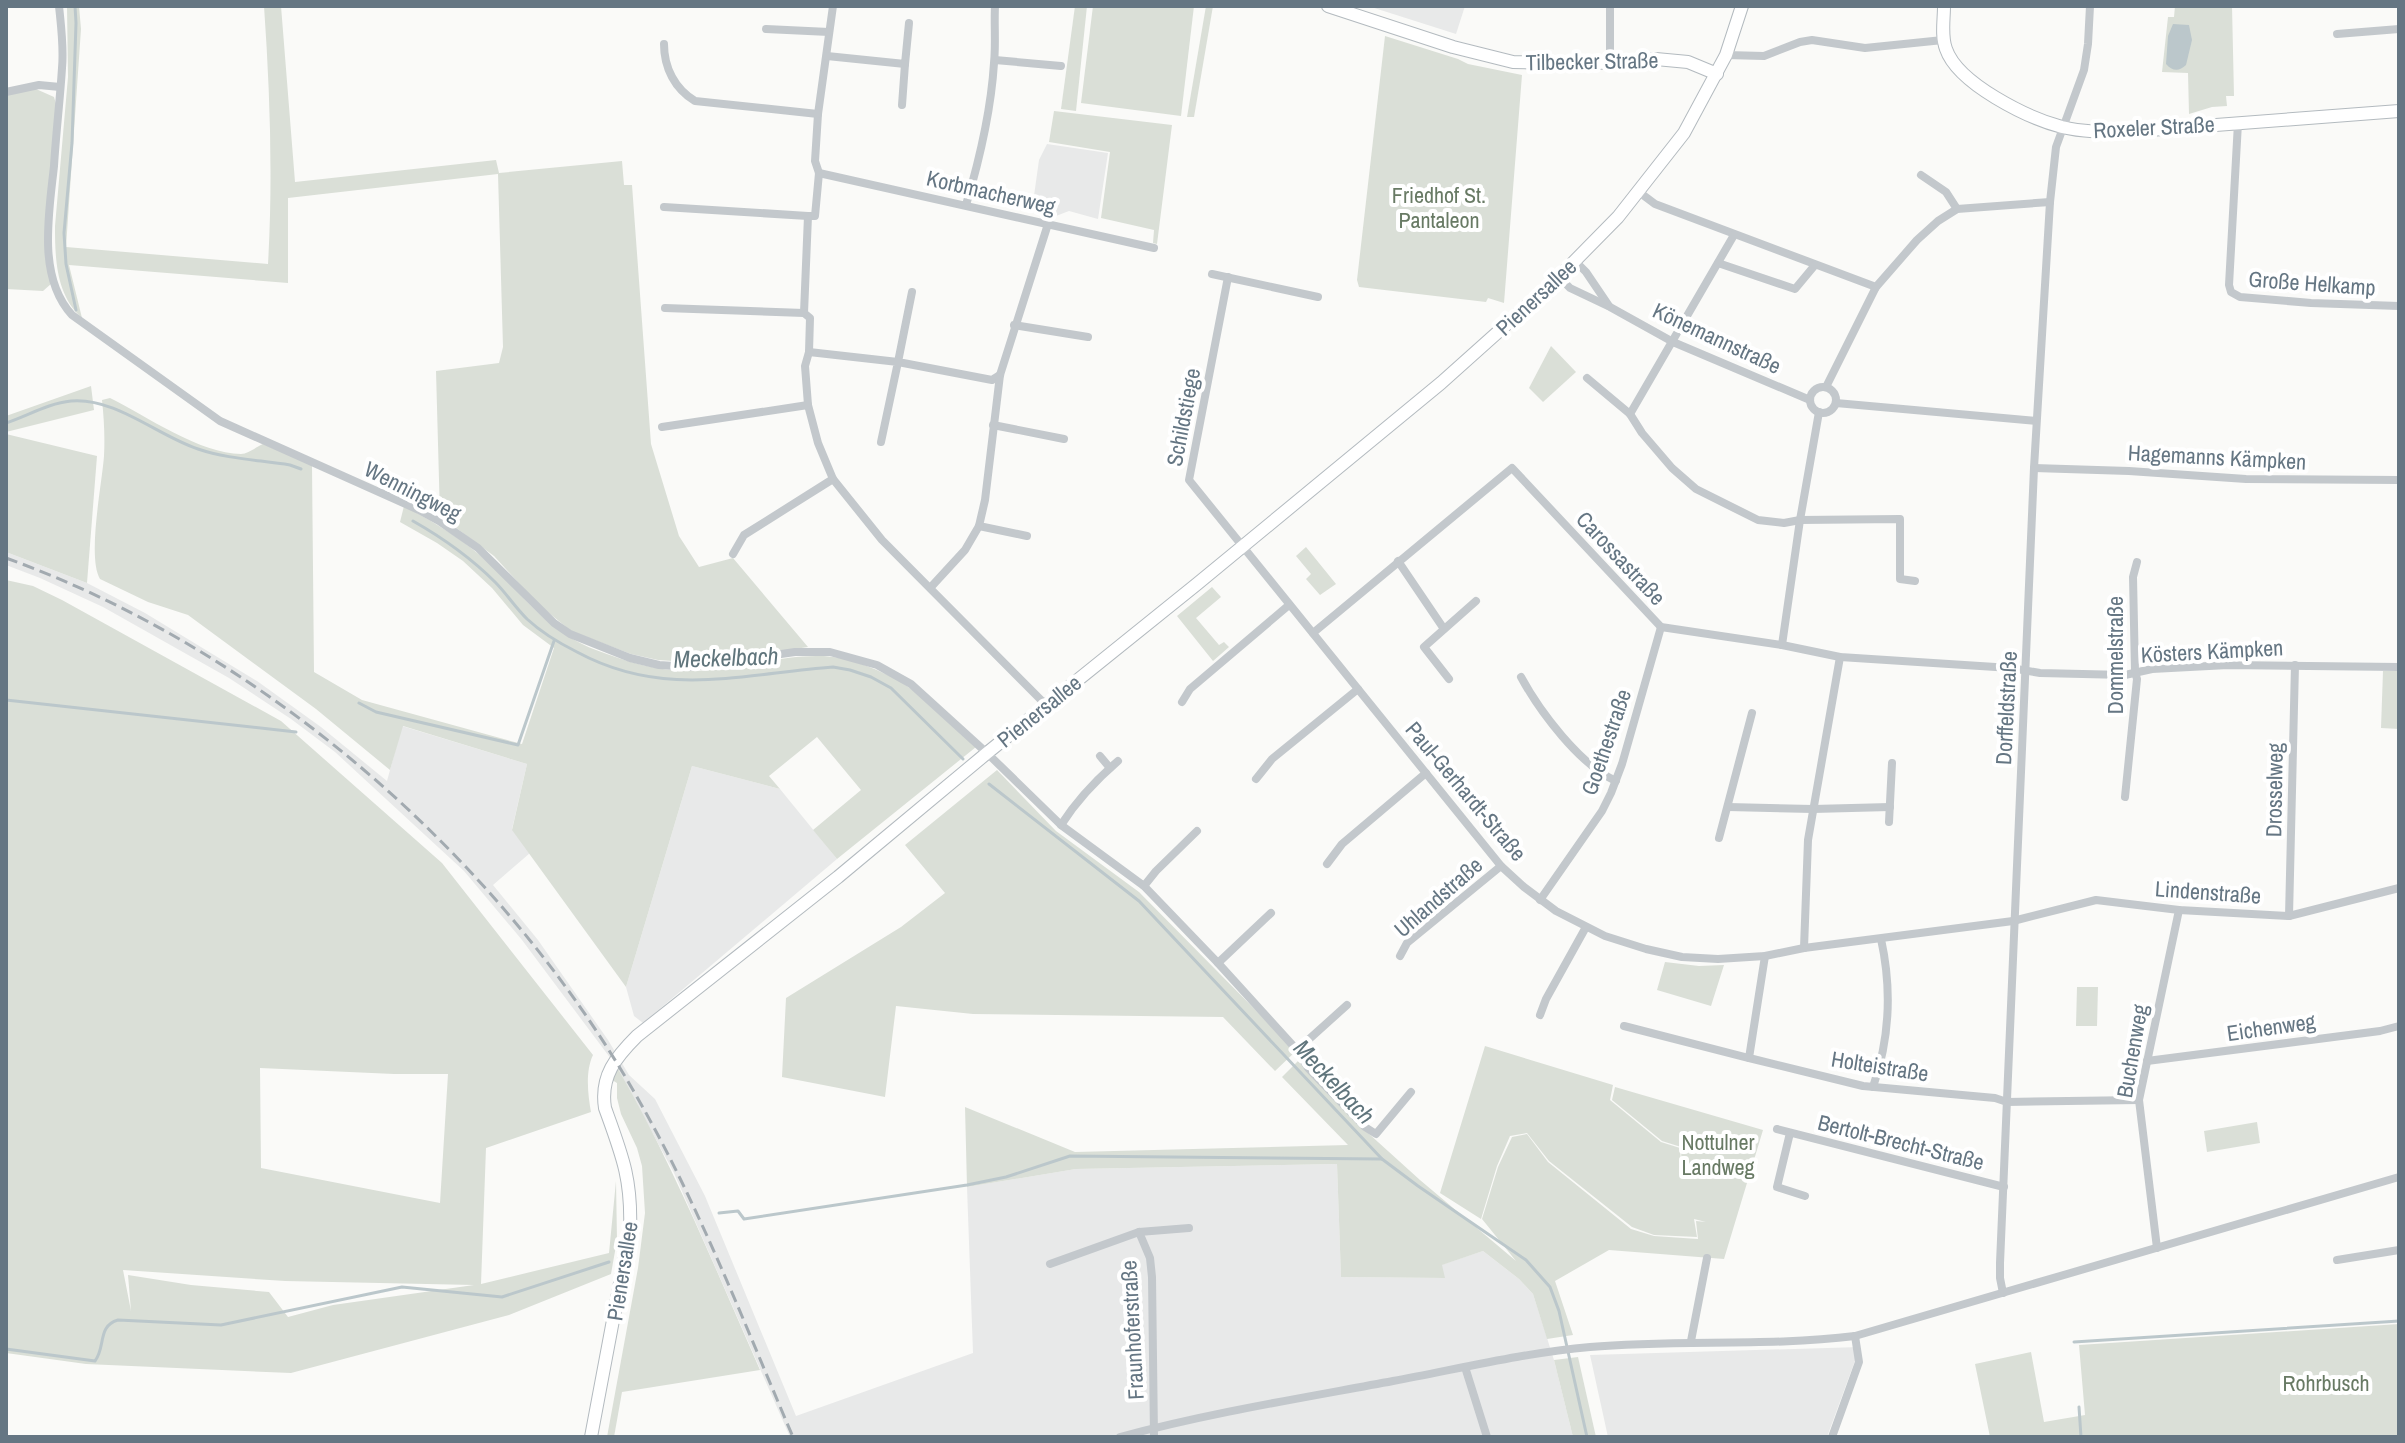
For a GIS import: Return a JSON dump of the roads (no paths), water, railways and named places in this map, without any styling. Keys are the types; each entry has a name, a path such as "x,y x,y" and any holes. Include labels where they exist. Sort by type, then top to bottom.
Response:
{"main road":[{"name":"Tilbecker Straße","path":"1328,6 1513,62 1680,61 1717,74"},
{"name":"Pienersallee","path":"591,1437 630,1230 628,1176 603,1097 605,1082 615,1059 637,1036 838,877 1441,383 1559,277 1618,217 1684,133 1726,55 1742,6"},
{"path":"1943,40 1944,6"},
{"name":"Roxeler Straße","path":"1943,40 1946,52 1957,68 1974,83 2028,115 2087,132 2124,132 2399,111"}],"street":[{"name":"Wenningweg","path":"59,6 62,55 48,227 49,257 58,295 72,315 220,421 439,521 478,548 536,607 570,634 618,654 659,665 718,665 813,651 877,665 911,684 1061,825 1144,886 1218,963 1297,1050 1308,1068 1365,1127 1376,1134 1411,1092"},
{"path":"664,207 815,216 819,173 815,161 818,114 833,6"},
{"path":"966,205 984,141 995,60 995,6"},
{"path":"1610,6 1610,62"},
{"name":"Dorffeldstraße","path":"2003,1293 2000,1263 2013,921 2036,421 2050,202 2054,158 2084,70 2090,6"},
{"path":"902,105 909,23"},
{"path":"766,29 829,32"},
{"path":"2337,34 2399,29"},
{"path":"1726,55 1764,56 1812,40 1865,48 1943,40"},
{"path":"664,44 674,84 695,101 818,114"},
{"path":"827,56 905,64"},
{"path":"995,60 1061,66"},
{"path":"6,92 39,85 60,87"},
{"name":"Große Helkamp","path":"2238,123 2231,292 2240,297 2311,303 2399,306"},
{"name":"Korbmacherweg","path":"819,173 1154,248"},
{"path":"1921,175 1946,192 1957,209"},
{"path":"1639,192 1655,204 1876,287"},
{"path":"1826,387 1876,287 1938,221 1957,209 2050,202"},
{"path":"804,313 808,216"},
{"path":"931,587 965,550 979,526 1000,375 1048,224"},
{"path":"1630,414 1734,235"},
{"name":"Könemannstraße","path":"1575,261 1610,307"},
{"path":"1718,263 1795,289 1815,265"},
{"path":"1212,274 1318,297"},
{"name":"Schildstiege","path":"1228,277 1189,480 1241,547"},
{"name":"Könemannstraße","path":"1559,277 1570,288 1673,342 1810,400"},
{"path":"881,442 912,292"},
{"path":"665,308 804,313 810,318 809,352 805,366 808,405 818,443 833,479 882,540 1047,706"},
{"path":"1014,325 1088,337"},
{"path":"809,352 898,362 992,380 1000,375"},
{"path":"1587,378 1630,414 1652,445 1696,489 1758,520 1784,523 1800,520 1900,519 1900,579 1915,581"},
{"path":"1826,387 1834,394 1836,403"},
{"path":"1826,387 1816,389 1810,400 1813,407 1819,412 1829,411 1836,403"},
{"path":"1836,403 2036,421"},
{"path":"662,427 808,405"},
{"path":"1782,645 1819,412"},
{"path":"993,425 1064,439"},
{"name":"Carossastraße","path":"1313,633 1512,468 1661,627 1840,657 2026,671"},
{"name":"Hagemanns Kämpken","path":"2034,468 2246,479 2399,480"},
{"path":"733,554 744,535 833,479"},
{"path":"979,526 1027,536"},
{"name":"Paul-Gerhardt-Straße","path":"1241,547 1501,866 1540,900 1586,927 1625,943 1682,957 1718,959 1765,956 1804,948 2013,921"},
{"path":"1398,561 1444,629"},
{"name":"Dommelstraße","path":"2125,797 2137,679 2133,577 2137,562"},
{"path":"1449,679 1424,647 1476,601"},
{"path":"1182,702 1190,689 1289,605"},
{"name":"Goethestraße","path":"1540,900 1602,811 1616,781 1661,627"},
{"path":"1804,948 1808,840 1840,657"},
{"name":"Kösters Kämpken","path":"2026,671 2125,675 2152,669 2228,665 2399,667"},
{"name":"Drosselweg","path":"2289,916 2295,665"},
{"path":"1521,677 1571,745 1601,774 1616,781"},
{"path":"1256,779 1272,759 1358,689"},
{"path":"1719,838 1752,713"},
{"path":"1100,756 1110,768"},
{"path":"1061,825 1075,804 1118,761"},
{"path":"1889,822 1892,763"},
{"path":"1327,864 1342,844 1426,773"},
{"path":"1728,807 1890,807"},
{"path":"1144,886 1197,831"},
{"name":"Uhlandstraße","path":"1400,956 1407,943 1501,866"},
{"name":"Lindenstraße","path":"2013,921 2096,900 2179,910 2289,916 2399,888"},
{"name":"Buchenweg","path":"2157,1248 2139,1100 2179,910"},
{"path":"1218,963 1271,913"},
{"path":"1540,1015 1586,927"},
{"path":"1873,1087 1888,1023 1889,994 1881,939"},
{"path":"1749,1058 1765,956"},
{"path":"1297,1050 1347,1005"},
{"name":"Holteistraße","path":"1624,1026 1873,1087 1995,1098 2007,1102"},
{"name":"Eichenweg","path":"2147,1061 2399,1026"},
{"path":"2007,1102 2139,1100"},
{"name":"Bertolt-Brecht-Straße","path":"1777,1129 2004,1187"},
{"name":"Bertolt-Brecht-Straße","path":"1790,1133 1777,1187 1805,1196"},
{"path":"1120,1437 1558,1350 1691,1341 1811,1341 1855,1336 2399,1177"},
{"name":"Fraunhoferstraße","path":"1050,1264 1139,1232 1189,1228"},
{"name":"Fraunhoferstraße","path":"1139,1232 1150,1258 1152,1277 1154,1432"},
{"path":"2337,1260 2399,1250"},
{"path":"1691,1341 1707,1258"},
{"path":"1832,1437 1859,1362 1855,1336"},
{"path":"1465,1367 1487,1437"}],"waterway":[{"path":"75,6 72,143 64,233 66,264 76,310"},
{"name":"Meckelbach","path":"6,423 55,404 87,401 120,411 198,449 301,469"},
{"name":"Meckelbach","path":"413,521 476,564 539,629 570,649 609,666 641,675 703,680 833,667 850,670 891,688 963,759"},
{"path":"359,703 376,712 518,745 554,641"},
{"path":"6,700 296,732"},
{"name":"Meckelbach","path":"989,784 1139,901 1382,1159 1526,1260 1550,1287 1559,1311 1587,1437"},
{"path":"719,1213 738,1211 744,1219 967,1185 1006,1177 1070,1156 1382,1159"},
{"path":"6,1349 95,1361 104,1332 118,1320 221,1325 402,1287 502,1297 609,1262"},
{"path":"2074,1342 2399,1321"},
{"path":"2079,1407 2081,1437"}],"railway":[{"path":"6,558 102,598 194,648 283,707 368,773 446,846 518,925 582,1009 637,1097 681,1180 793,1437"}],"park label":[{"name":"Friedhof St. Pantaleon","path":"1439,208"},
{"name":"Nottulner Landweg","path":"1718,1154"},
{"name":"Rohrbusch","path":"2326,1383"}]}
